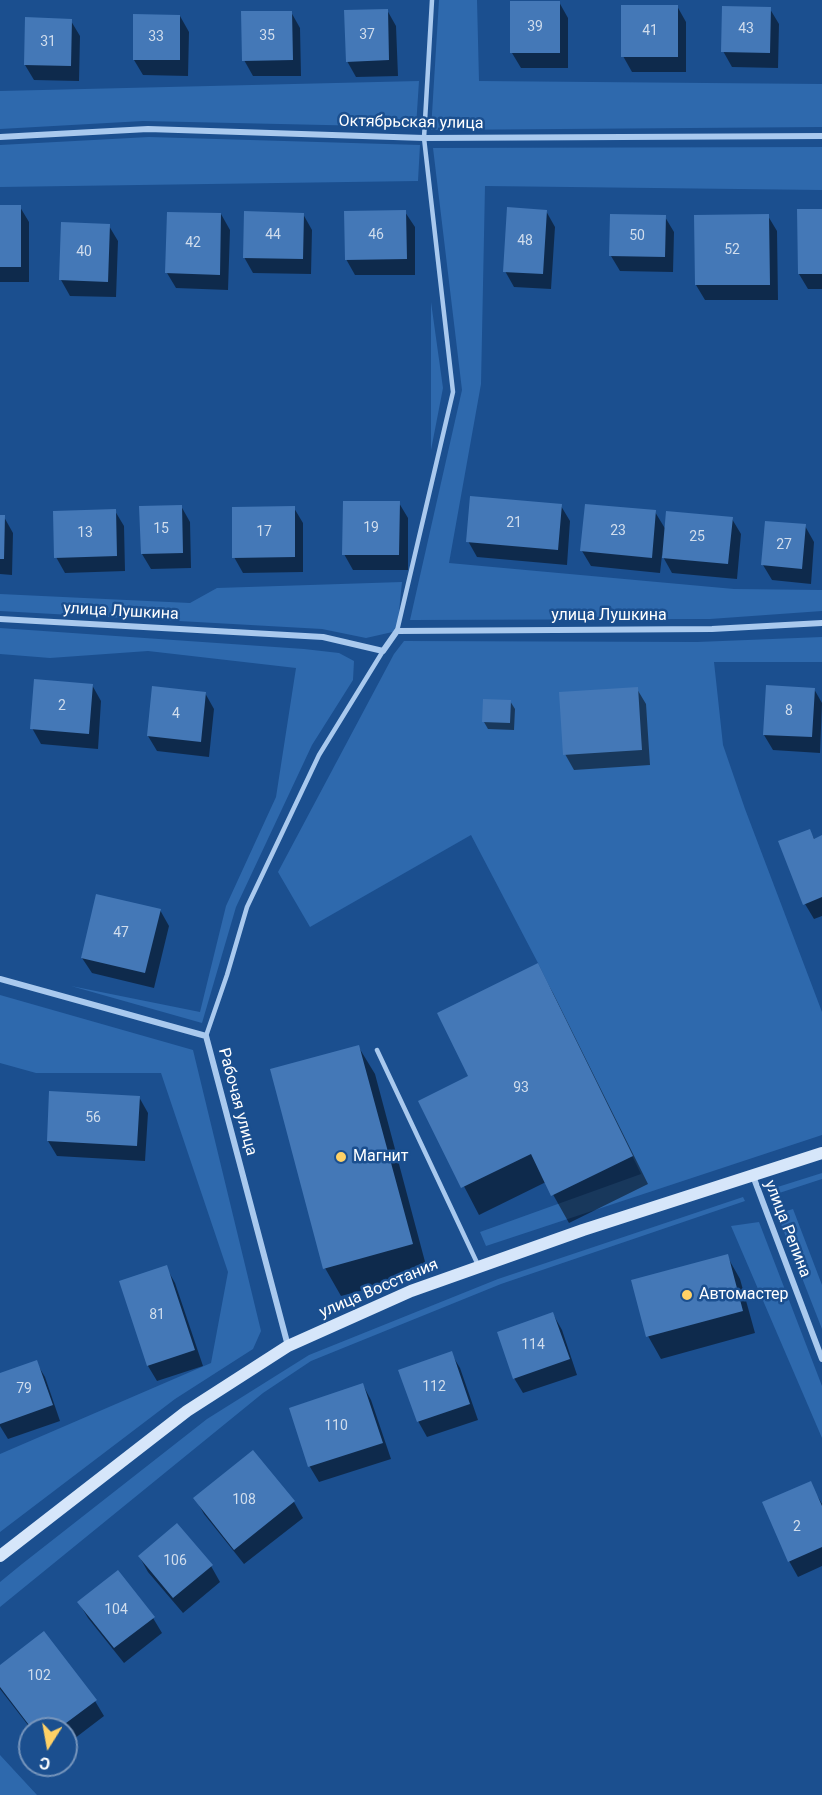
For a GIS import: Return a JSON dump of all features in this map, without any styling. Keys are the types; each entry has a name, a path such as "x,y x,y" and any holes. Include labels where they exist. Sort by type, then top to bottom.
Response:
{"main road":[{"name":"улица Восстания","path":"0,1556 6,1549 187,1411 288,1346 411,1291 583,1230 822,1153"}],"street":[{"name":"Октябрьская улица","path":"0,137 148,129 424,138 822,136"},
{"name":"улица Лушкина","path":"0,619 323,637 383,651"},
{"name":"улица Лушкина","path":"397,631 712,629 822,623"},
{"path":"383,651 397,631"},
{"name":"Рабочая улица","path":"0,979 206,1036 288,1346"},
{"name":"улица Репина","path":"753,1175 822,1359"}],"lane":[{"path":"397,631 453,392 424,138 432,0"},
{"path":"206,1036 247,907 319,755 383,651"},
{"path":"377,1050 478,1267"}],"shaded area":[{"path":"439,0 477,0 479,81 822,84 822,127 431,130"},
{"path":"419,81 416,127 143,121 0,129 0,91"},
{"path":"149,137 420,145 418,181 0,187 0,145"},
{"path":"822,147 822,190 485,186 481,384 449,563 734,589 822,590 822,611 710,619 410,620 462,390 433,148"},
{"path":"431,302 443,388 431,450"},
{"path":"402,582 397,631 366,638 322,629 0,611 0,594 190,603 217,588"},
{"path":"0,628 304,649 339,653 354,661 353,680 312,745 236,907 202,1023 71,986 200,1012 226,906 276,797 296,668 148,651 50,658 0,654"},
{"path":"822,637 822,662 714,662 723,745 822,1012 822,1135 486,1246 480,1232 641,1174 538,963 471,835 310,927 278,872 394,654 404,641 697,642"},
{"path":"0,995 193,1050 261,1331 253,1349 175,1399 0,1532 0,1454 211,1363 228,1272 161,1073 36,1073 0,1063"},
{"path":"822,1173 822,1179 770,1196 768,1190"},
{"path":"743,1197 745,1201 501,1284 311,1361 263,1393 0,1607 0,1582 22,1564 207,1419 309,1355 498,1279"},
{"path":"793,1209 822,1285 822,1329 777,1214"},
{"path":"759,1222 822,1386 822,1438 731,1226"},
{"path":"0,1755 37,1795 0,1795"}],"building":[{"path":"510,1 560,1 560,53 510,53"},
{"path":"621,5 678,5 678,57 621,57"},
{"path":"722,6 771,7 770,53 721,52"},
{"path":"388,9 389,60 346,62 344,10"},
{"path":"241,11 292,11 293,60 242,61"},
{"path":"133,14 180,15 180,60 133,60"},
{"path":"25,17 72,19 71,66 24,65"},
{"path":"0,205 21,205 21,267 0,267"},
{"path":"507,207 547,210 543,274 503,272"},
{"path":"797,209 822,209 822,274 798,274"},
{"path":"406,210 407,259 345,260 344,211"},
{"path":"244,211 304,213 303,259 243,258"},
{"path":"167,212 221,213 220,275 165,273"},
{"path":"610,214 666,215 665,257 609,256"},
{"path":"769,214 770,285 695,285 694,215"},
{"path":"61,222 110,224 108,282 59,280"},
{"path":"470,496 562,504 558,550 466,542"},
{"path":"343,501 400,501 399,555 342,555"},
{"path":"585,504 656,510 652,558 580,551"},
{"path":"182,505 183,553 141,554 139,506"},
{"path":"295,506 295,557 232,558 232,507"},
{"path":"116,509 117,556 54,558 53,511"},
{"path":"666,511 733,517 728,564 662,558"},
{"path":"0,515 5,515 4,559 0,559"},
{"path":"765,521 806,524 802,569 761,565"},
{"path":"34,679 93,684 89,734 30,729"},
{"path":"766,685 815,688 812,737 763,735"},
{"path":"152,686 206,692 201,742 147,736"},
{"path":"638,687 642,750 563,755 559,692"},
{"path":"483,699 511,700 510,723 482,722"},
{"path":"810,829 814,839 822,835 822,897 803,905 778,841"},
{"path":"96,894 161,909 145,973 81,958"},
{"path":"538,963 633,1156 551,1196 531,1154 461,1188 418,1101 468,1076 437,1013"},
{"name":"Магнит","path":"359,1045 413,1244 323,1269 270,1069"},
{"path":"49,1091 140,1096 137,1146 47,1141"},
{"name":"Автомастер","path":"728,1254 743,1311 646,1337 631,1280"},
{"path":"167,1265 195,1350 147,1366 119,1281"},
{"path":"553,1312 570,1359 513,1379 497,1332"},
{"path":"452,1351 470,1404 417,1422 398,1370"},
{"path":"37,1360 53,1405 0,1424 0,1373"},
{"path":"363,1383 383,1443 308,1467 289,1408"},
{"path":"253,1450 295,1501 234,1550 193,1498"},
{"path":"811,1481 822,1506 822,1547 788,1562 762,1502"},
{"path":"177,1523 213,1565 173,1598 138,1556"},
{"path":"118,1570 155,1617 114,1648 77,1602"},
{"path":"44,1631 97,1700 74,1717 23,1717 0,1687 0,1665"}],"place":[{"name":"Магнит","path":"341,1157"},
{"name":"Автомастер","path":"687,1295"}]}
